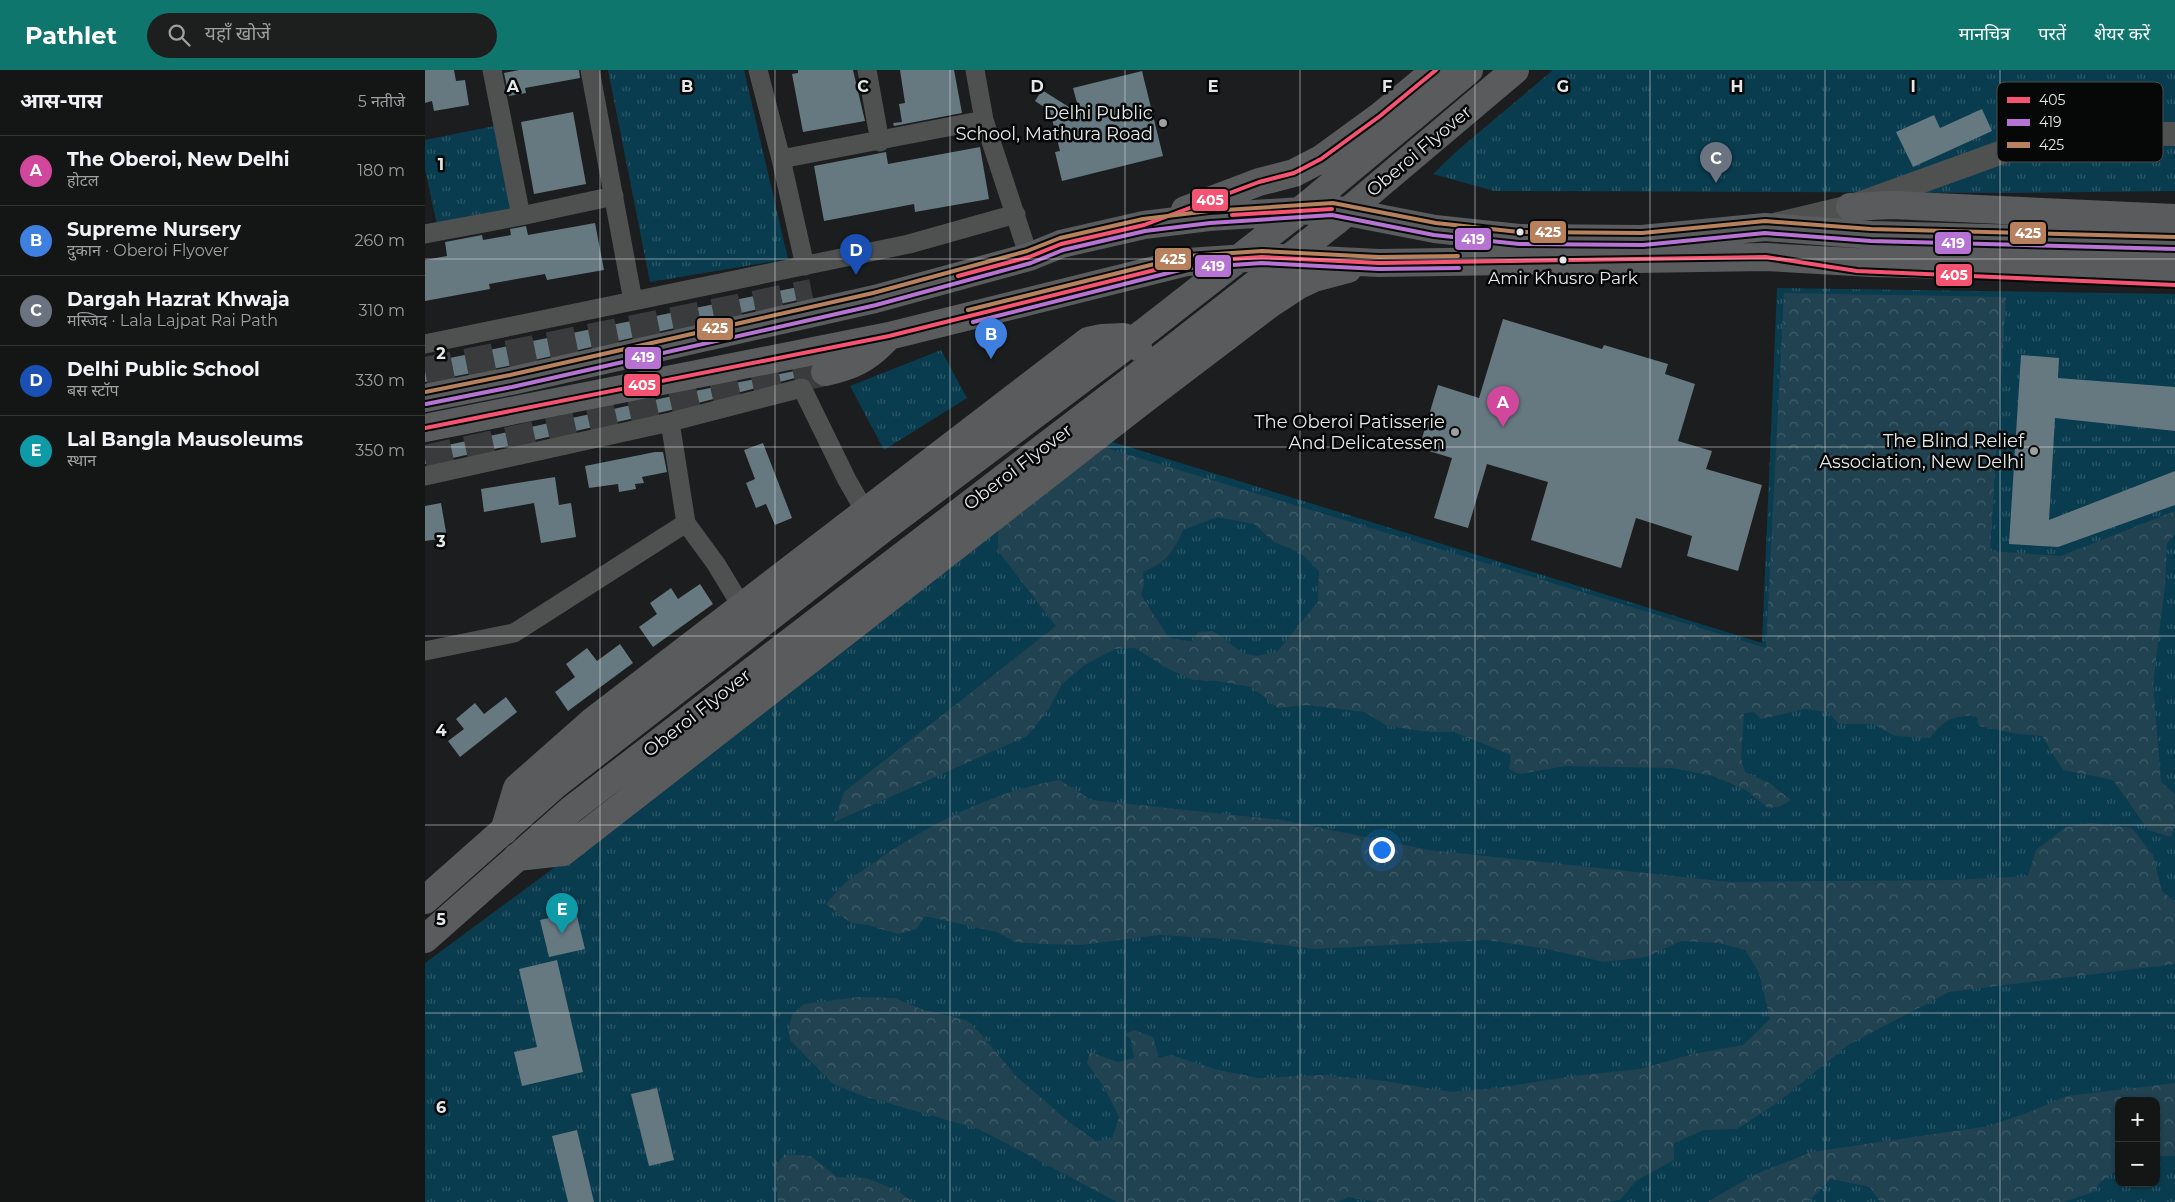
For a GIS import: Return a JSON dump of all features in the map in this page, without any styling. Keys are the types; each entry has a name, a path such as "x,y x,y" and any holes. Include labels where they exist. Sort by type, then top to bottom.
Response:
{"main road":[{"path":"1144,225 1259,182 1293,173 1321,159 1380,116 1436,70"},
{"name":"Oberoi Flyover","path":"425,900 555,785 884,528 1147,330 1311,202 1469,70"},
{"name":"Oberoi Flyover","path":"425,939 573,808 1335,222 1515,70"},
{"path":"1850,207 1893,205 2175,218"},
{"path":"425,398 511,381 875,299 1029,257 1061,244 1144,225 1209,217 1332,209 1435,229 1519,238 1642,239 1765,227 1871,235 2175,243"},
{"path":"1766,256 1857,271 2175,284"},
{"path":"425,428 889,336 1187,262 1262,257 1379,263 1766,256 1872,263 2175,271"},
{"path":"517,857 563,852 1141,402 1270,304 1299,285 1331,272 1379,263"},
{"path":"812,293 852,292 875,299"},
{"path":"825,372 846,368 872,354 889,336"},
{"path":"503,831 517,788 594,720 1088,341 1124,337 1148,356 1152,372 1149,386 1141,402"}],"street":[{"path":"492,70 521,216"},
{"path":"589,70 615,196 633,301"},
{"path":"758,70 781,159 805,266"},
{"path":"867,70 880,142"},
{"path":"975,70 984,120 1029,257"},
{"path":"781,159 880,142 984,120"},
{"path":"1765,227 1850,207 1997,154"},
{"path":"425,234 615,196"},
{"path":"425,344 909,244 1016,214"},
{"path":"425,476 670,422 802,388 847,480 866,513"},
{"path":"670,422 686,523 717,564 743,607"},
{"path":"425,651 514,632 686,523"}],"green space":[{"path":"608,70 744,70 788,259 650,282"},
{"path":"1553,70 2175,70 2175,191 2014,193 1494,191 1433,174 1458,150"},
{"path":"494,126 512,209 437,225 425,169 425,140"},
{"path":"1777,288 2175,294 2175,1202 425,1202 425,963 716,748 1100,438 1762,643"},
{"path":"1784,293 2006,297 1990,551 2061,556 2175,511 2175,534 2167,543 2165,586 2153,684 2161,782 2175,794 2175,821 2171,837 2148,830 2113,780 2063,770 2042,736 2018,734 1979,726 1976,715 1955,718 1945,722 1930,738 1895,736 1873,724 1839,724 1828,712 1805,709 1761,719 1754,712 1744,713 1741,758 1745,772 1769,783 1791,800 1781,806 1768,808 1746,790 1713,776 1672,768 1566,766 1519,774 1509,769 1511,755 1454,732 1430,732 1387,726 1365,712 1306,705 1278,708 1252,687 1216,681 1192,680 1167,668 1135,648 1115,649 1086,664 1062,684 1049,709 1027,736 834,822 844,792 1056,626 998,551 998,532 1013,515 1100,446 1766,648","holes":["1217,517 1254,524 1274,542 1301,553 1319,571 1318,602 1277,652 1257,656 1243,653 1213,631 1198,632 1194,642 1169,638 1141,595 1144,584 1143,572 1163,561 1176,545 1183,530"]},
{"path":"941,350 967,398 884,450 850,386"},
{"path":"1060,780 1091,800 1282,820 1429,850 1730,882 1953,880 2028,876 2036,850 2066,827 2091,823 2132,828 2153,855 2162,891 2175,902 2175,964 1949,992 1848,1045 1777,1103 1737,1129 1704,1130 1674,1143 1674,1160 1636,1181 1620,1200 1604,1202 1377,1202 1348,1197 1338,1202 1117,1202 979,1129 863,1096 833,1084 791,1041 788,1031 792,1015 804,1004 857,997 895,998 921,1009 966,1020 979,1032 1016,1076 1069,1122 1096,1141 1112,1139 1119,1117 1104,1087 1087,1063 1090,1052 1118,1062 1134,1058 1131,1040 1125,1034 1134,1030 1153,1037 1159,1058 1171,1055 1218,1070 1259,1078 1323,1075 1385,1081 1451,1092 1497,1088 1573,1076 1640,1069 1693,1054 1743,1045 1770,1019 1759,973 1745,950 1719,943 1681,941 1646,957 1604,962 1547,949 1487,940 1315,949 1243,940 1159,935 1081,945 1041,944 1016,942 997,932 925,916 916,929 898,934 868,925 851,923 826,904 854,876 938,823 1011,792"},
{"path":"2175,1083 2175,1156 2160,1156 2160,1097 2115,1097 2115,1172 2103,1180 2093,1192 2064,1202 1880,1202 1870,1187 1831,1179 1808,1202 1707,1202 1758,1173 1812,1152 1989,1126 2027,1113 2067,1096"},
{"path":"785,1154 811,1156 837,1177 866,1178 896,1190 913,1202 778,1202 775,1166"}],"building":[{"path":"425,70 454,70 456,81 465,80 469,105 434,111 432,101 425,103"},
{"path":"519,70 579,70 580,78 525,88 526,93 509,96 504,73"},
{"path":"798,70 853,70 865,121 803,132 792,74 798,73"},
{"path":"900,70 954,70 962,113 894,126 893,123 902,122 899,104 905,103"},
{"path":"1142,71 1163,156 1062,181 1055,152 1060,151 1050,111 1035,101 1042,90 1080,114 1073,88"},
{"path":"1982,109 1992,131 1913,167 1896,132 1934,115 1940,128"},
{"path":"573,112 586,184 534,194 521,122"},
{"path":"980,147 989,199 915,212 914,204 824,221 814,166 886,152 888,164"},
{"path":"595,223 604,270 547,280 545,274 489,284 490,289 425,301 425,260 447,256 445,242 482,235 483,240 511,235 510,229 526,226 528,235"},
{"path":"808,285 811,297 508,366 425,382 425,363"},
{"path":"1503,319 1602,349 1604,345 1668,364 1665,374 1695,384 1678,441 1712,451 1706,469 1762,485 1738,571 1687,556 1692,536 1636,518 1621,568 1531,540 1548,482 1487,464 1468,528 1434,518 1452,458 1419,448 1438,385 1479,398"},
{"name":"The Blind Relief Association, New Delhi","path":"2021,355 2059,358 2058,378 2175,387 2175,431 2055,418 2049,520 2175,471 2175,505 2058,547 2009,544"},
{"path":"810,368 813,382 805,377 799,377 667,411 425,464 425,450"},
{"path":"763,443 792,518 775,525 766,504 756,508 746,483 755,479 744,450"},
{"path":"663,452 667,472 642,477 644,483 635,484 636,489 619,492 618,484 589,488 585,466"},
{"path":"555,477 559,505 571,503 576,537 541,543 534,503 484,512 481,489"},
{"path":"441,503 447,538 425,541 425,506"},
{"path":"700,584 713,604 653,647 639,627 657,614 650,603 671,588 678,599"},
{"path":"620,644 633,663 568,711 555,692 575,677 566,664 587,648 597,661"},
{"path":"506,697 517,712 460,757 448,741 464,729 456,719 475,703 484,714"},
{"path":"576,912 585,949 549,957 540,920"},
{"path":"557,960 583,1072 522,1086 514,1052 537,1047 519,969"},
{"path":"657,1088 674,1160 649,1166 631,1094"},
{"path":"577,1130 594,1202 568,1202 552,1136"}],"tunnel":[{"path":"425,371 812,293"},
{"path":"425,459 825,372"}],"transit line":[{"name":"405","path":"958,276 1029,257 1061,244 1144,225 1259,182 1294,173 1321,159 1380,116 1436,70"},
{"name":"425","path":"425,392 510,375 873,293 1027,251 1060,238 1143,219 1209,211 1333,203 1436,223 1519,232 1642,233 1765,221 1871,229 2175,237"},
{"name":"405","path":"1232,215 1332,209"},
{"name":"419","path":"426,404 512,387 876,305 1031,263 1063,250 1145,231 1210,223 1332,215 1434,235 1519,244 1643,245 1765,233 1871,241 2175,249"},
{"name":"425","path":"968,310 1187,256 1262,251 1379,257 1458,256"},
{"name":"405","path":"425,428 889,336 1187,262 1262,257 1379,263 1766,257 1857,271 2175,285"},
{"name":"419","path":"973,322 1188,268 1262,263 1379,269 1459,268"}],"place":[{"name":"Delhi Public School, Mathura Road","path":"1163,123"},
{"name":"Dargah Hazrat Khwaja","path":"1716,183"},
{"name":"Amir Khusro Park","path":"1563,260"},
{"name":"Delhi Public School","path":"856,275"},
{"name":"Supreme Nursery","path":"991,359"},
{"name":"The Oberoi, New Delhi","path":"1503,427"},
{"name":"The Oberoi Patisserie And Delicatessen","path":"1455,432"},
{"name":"The Blind Relief Association, New Delhi","path":"2034,451"},
{"name":"Lal Bangla Mausoleums","path":"562,934"}]}
